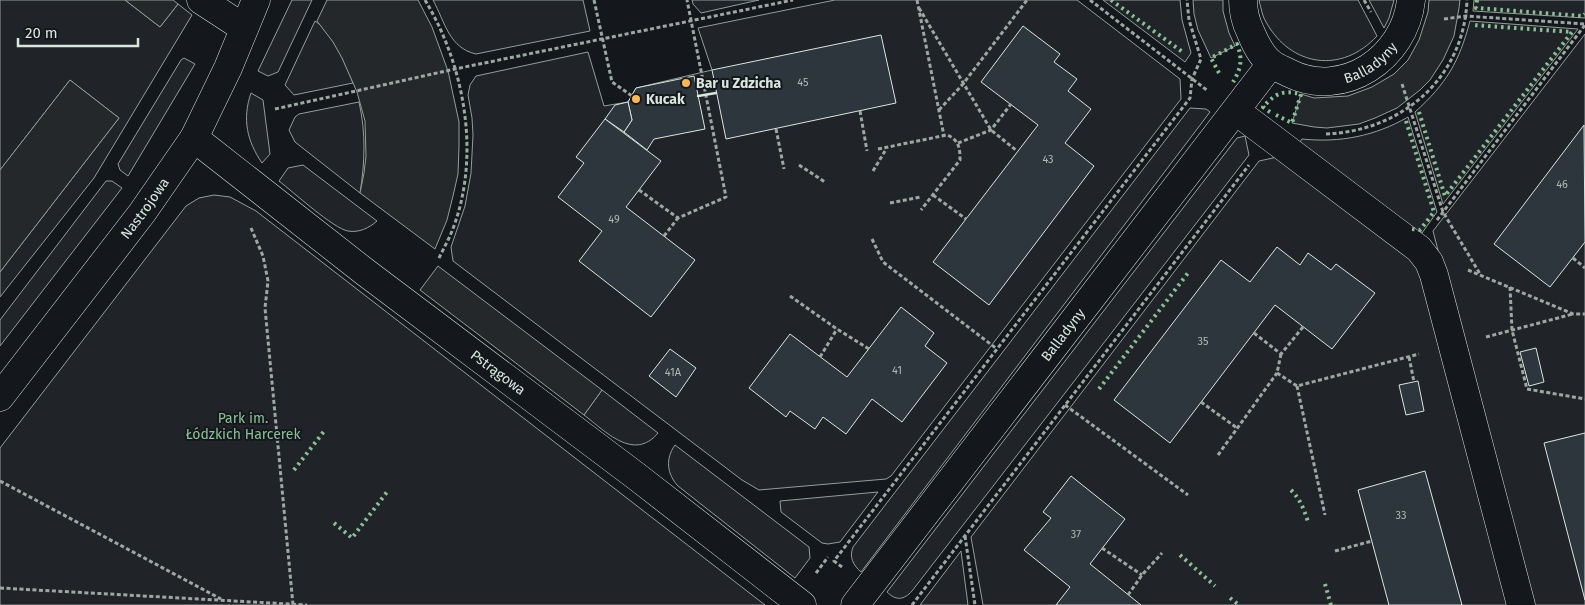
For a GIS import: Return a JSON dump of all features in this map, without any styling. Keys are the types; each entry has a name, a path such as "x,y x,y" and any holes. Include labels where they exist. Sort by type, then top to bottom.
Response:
{"street":[{"path":"201,0 244,28"},
{"name":"Nastrojowa","path":"0,397 142,213 194,138 228,68 256,0"},
{"name":"Balladyny","path":"1243,0 1247,23 1255,44 1271,64 1299,78 1322,82 1346,79 1367,70 1382,59 1401,35 1409,12"},
{"name":"Balladyny","path":"862,596 1271,64"},
{"path":"1236,111 1418,248 1429,262 1521,605"},
{"name":"Pstrągowa","path":"194,138 358,267 644,482 802,605"}],"path":[{"path":"424,0 444,38 455,69 464,107 466,134 466,162 462,192 450,235 438,260"},
{"path":"594,0 612,82 632,96"},
{"path":"664,236 678,218 726,197 686,0"},
{"path":"275,109 455,69 793,0"},
{"path":"918,0 944,136"},
{"path":"939,110 963,84 1028,0"},
{"path":"1090,0 1236,111"},
{"path":"862,596 834,561 1190,98 1192,79 1202,58 1189,20 1187,0"},
{"path":"1364,0 1390,50 1443,212 1480,275"},
{"path":"912,605 1258,154 1282,146 1295,130 1327,134 1348,133 1376,125 1410,107 1432,88 1440,78 1458,43 1466,16 1467,0"},
{"path":"919,8 991,130 1017,152"},
{"path":"1409,12 1585,25"},
{"path":"1573,314 1418,248 1443,212 1585,25"},
{"path":"958,143 991,130 1011,104"},
{"path":"860,111 867,151"},
{"path":"776,129 784,169"},
{"path":"878,149 944,136 953,138 958,143 960,160 922,210"},
{"path":"873,171 885,151"},
{"path":"799,165 825,182"},
{"path":"639,190 678,218"},
{"path":"933,195 966,218"},
{"path":"890,203 922,197"},
{"path":"250,225 263,256 268,281 265,308 293,604"},
{"path":"872,239 883,262 997,349"},
{"path":"1573,258 1585,268"},
{"path":"1510,287 1512,330 1527,389 1585,399"},
{"path":"790,296 869,349"},
{"path":"1277,374 1297,386 1573,314 1585,314"},
{"path":"1218,456 1277,374 1281,354 1303,327"},
{"path":"820,357 838,329"},
{"path":"1254,333 1281,354"},
{"path":"1409,357 1414,382"},
{"path":"1297,386 1325,515"},
{"path":"1201,402 1237,428"},
{"path":"1065,404 1188,495"},
{"path":"0,481 223,600"},
{"path":"965,536 975,605"},
{"path":"1334,551 1372,541"},
{"path":"1102,548 1142,575"},
{"path":"1128,595 1142,575 1162,554"},
{"path":"0,588 307,605"}],"green space":[{"path":"0,0 125,0 160,27 178,4 192,15 94,178 0,297 0,272 119,118 70,80 0,170"},
{"path":"292,0 312,0 278,72 268,76 258,71"},
{"path":"433,0 583,0 590,31 476,54 467,51 454,40"},
{"path":"692,0 759,0 701,13"},
{"path":"835,0 1077,0 1180,79 1181,99 891,476 886,479 759,490 742,480 453,261 451,247 465,206 471,173 473,135 468,95 470,85 476,76 588,52 604,106 628,102 636,88 712,70 698,28"},
{"path":"1103,0 1180,0 1182,20 1191,53 1185,62"},
{"path":"1259,0 1358,0 1377,36 1363,48 1348,56 1333,60 1318,60 1303,56 1289,49 1277,37 1265,20"},
{"path":"1369,0 1394,0 1384,28"},
{"path":"1474,0 1585,0 1585,18 1473,11"},
{"path":"315,21 333,41 353,83 294,95 285,85"},
{"path":"1470,21 1578,29 1443,204 1415,112 1444,81 1456,60"},
{"path":"1585,34 1585,605 1530,605 1433,231"},
{"path":"184,58 195,64 128,176 120,170 118,164"},
{"path":"251,93 263,100 270,154 262,163 247,130 247,112"},
{"path":"359,102 364,148 360,193 295,142 289,130 295,117 299,114"},
{"path":"1190,108 1206,109 1210,112 861,572 852,561 853,547"},
{"path":"1408,117 1437,212 1422,233 1415,234 1297,146 1302,139 1330,140 1357,137 1396,124"},
{"path":"1245,136 1249,155 912,591 903,598 890,595 887,592 1237,138"},
{"path":"1282,156 1389,238 1420,270 1511,605 983,605 971,537 1259,161"},
{"path":"303,165 377,221 364,229 348,231 323,217 279,181 288,168"},
{"path":"106,181 112,181 122,188 0,346 0,320"},
{"name":"Park im. Łódzkich Harcerek","path":"214,195 230,197 256,211 765,605 0,605 0,448 186,206 199,198"},
{"path":"602,390 658,433 649,441 639,445 620,441 601,429 584,415"},
{"path":"675,445 809,547 810,558 795,578 678,486 671,476 669,466 670,456"},
{"path":"878,492 840,542 822,543 781,512 780,501"},
{"path":"961,551 968,605 920,605"}],"shaded area":[{"path":"125,0 173,0 178,4 160,27"},
{"path":"327,0 418,0 432,27 448,71 459,122 458,174 447,220 435,249 360,193 366,156 365,121 357,92 342,58 333,42 317,21"},
{"path":"1193,0 1223,0 1223,11 1235,46 1211,58 1198,30"},
{"path":"1429,0 1460,0 1454,36 1443,60 1430,80 1420,90 1397,108 1359,124 1327,128 1292,123 1301,94 1314,98 1348,96 1372,87 1394,74 1408,60 1419,40 1428,12"},
{"path":"70,80 119,118 0,272 0,170"},
{"path":"438,266 602,390 584,415 420,290"}],"building":[{"path":"1023,26 1060,54 1054,62 1077,79 1068,91 1091,109 1065,143 1094,166 989,305 933,262 1038,125 981,82"},
{"path":"881,35 896,103 726,139 712,70"},
{"path":"694,76 705,129 654,139 647,150 624,132 632,120 628,102 636,88"},
{"path":"628,102 632,120 624,132 605,119 615,105"},
{"path":"605,119 661,161 626,207 695,260 651,317 579,261 602,231 558,197 584,163 576,157"},
{"path":"1584,125 1585,242 1550,287 1494,244"},
{"path":"1277,247 1300,265 1308,253 1331,270 1336,264 1375,293 1332,349 1275,305 1170,443 1114,400 1221,260 1250,282"},
{"path":"901,307 934,333 925,346 947,363 902,422 872,399 846,434 823,417 815,429 790,411 786,417 749,388 790,334 847,377"},
{"path":"1536,348 1544,382 1529,386 1520,352"},
{"path":"670,349 696,368 676,397 649,376"},
{"path":"1418,381 1424,411 1406,415 1399,385"},
{"path":"1585,433 1585,600 1544,443"},
{"path":"1425,471 1462,605 1389,605 1358,490"},
{"path":"1071,476 1125,519 1090,564 1141,605 1056,605 1070,587 1024,550 1051,518 1043,512"}],"hedge":[{"path":"1111,0 1184,53"},
{"path":"1477,0 1476,8 1583,16 1585,14"},
{"path":"1419,112 1445,196 1572,32 1473,25"},
{"path":"1219,73 1211,58 1237,44 1240,64 1233,82"},
{"path":"1270,112 1263,107 1272,98 1289,92 1301,94 1292,123 1276,115"},
{"path":"1406,121 1434,212 1420,230 1412,229"},
{"path":"1099,389 1188,273"},
{"path":"294,470 325,430"},
{"path":"1291,490 1301,504 1308,522"},
{"path":"334,523 352,538 387,492"},
{"path":"1180,555 1215,586"},
{"path":"1325,584 1331,605"},
{"path":"1230,598 1239,605"}],"wall":[{"path":"698,96 716,93"}],"place":[{"name":"Bar u Zdzicha","path":"686,83"},
{"name":"Kucak","path":"636,99"}]}
